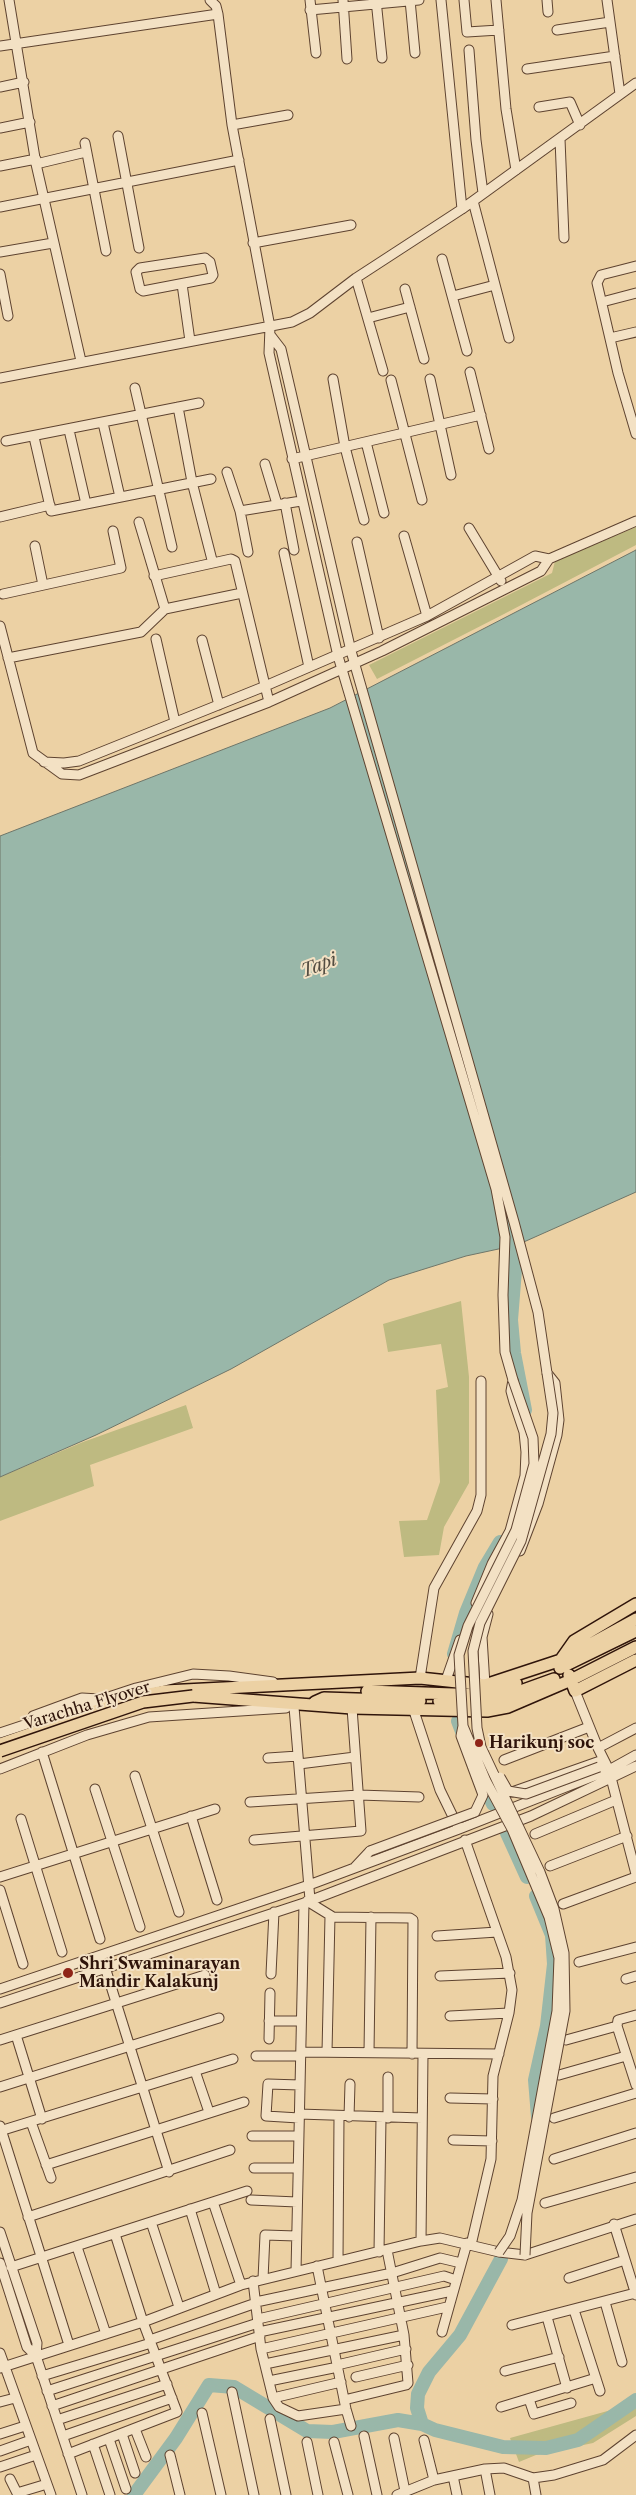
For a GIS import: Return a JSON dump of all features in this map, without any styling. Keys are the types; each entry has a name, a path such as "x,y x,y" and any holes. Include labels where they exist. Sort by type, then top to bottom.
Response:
{"main road":[{"path":"636,1604 574,1640 566,1670 575,1691 636,1660"},
{"path":"566,1670 636,1619"},
{"path":"486,1685 566,1670 636,1631"},
{"path":"304,1705 324,1698 490,1702 636,1639"},
{"path":"316,1683 326,1691 482,1695 636,1647"},
{"name":"Varachha Flyover","path":"0,1744 139,1696 165,1691 352,1708 486,1711 508,1707 566,1670"},
{"name":"Varachha Flyover","path":"0,1751 143,1702 192,1692 287,1684 420,1678 486,1685"}],"street":[{"path":"10,0 36,161 81,361"},
{"path":"310,0 316,53"},
{"path":"310,10 343,3 413,0 415,53"},
{"path":"441,0 462,209"},
{"path":"464,0 467,32 499,30"},
{"path":"496,0 506,109 516,170"},
{"path":"547,0 548,12"},
{"path":"607,0 620,94"},
{"path":"376,2 382,58"},
{"path":"343,3 347,59"},
{"path":"0,46 216,5 232,125 270,332 268,353 301,500 338,656 496,1189 504,1237 503,1295 505,1352 533,1438 534,1464 516,1530 468,1626 459,1655 463,1726 486,1781 512,1829 549,1917 558,1958 557,2011 522,2200 510,2236 499,2252"},
{"path":"557,30 610,22"},
{"path":"469,50 476,140 483,193"},
{"path":"527,69 615,56"},
{"path":"0,87 24,82"},
{"path":"0,378 190,341 270,332 292,322 310,313 356,278 462,209 636,83"},
{"path":"539,107 570,102 573,104 580,125"},
{"path":"232,125 288,115"},
{"path":"0,128 30,122"},
{"path":"118,136 138,248"},
{"path":"560,139 564,238"},
{"path":"0,166 36,161 86,148 106,251"},
{"path":"0,207 93,189 126,180 239,160"},
{"path":"473,201 509,338"},
{"path":"253,243 351,225"},
{"path":"0,252 53,243"},
{"path":"209,259 213,275 210,278 182,284 143,292 140,289 136,272 140,268 209,259"},
{"path":"442,259 467,351"},
{"path":"636,266 598,277 597,283 636,434"},
{"path":"0,274 8,316"},
{"path":"356,278 383,371"},
{"path":"182,284 190,341"},
{"path":"453,296 495,285"},
{"path":"405,289 424,359"},
{"path":"602,302 636,293"},
{"path":"368,318 410,307"},
{"path":"270,332 281,349 351,651 356,663 538,1312 553,1413 551,1434 520,1541 480,1623 473,1651 477,1728 481,1747 504,1800 540,1872 554,1910 564,1953 565,2011 527,2213 525,2255"},
{"path":"610,338 636,332"},
{"path":"470,372 489,450"},
{"path":"333,379 345,446 364,520"},
{"path":"430,379 451,475"},
{"path":"391,380 422,500"},
{"path":"135,388 172,548"},
{"path":"278,394 291,391"},
{"path":"6,441 199,403"},
{"path":"178,407 192,482 212,560"},
{"path":"292,459 480,415"},
{"path":"103,422 120,497"},
{"path":"69,430 86,504"},
{"path":"34,437 51,511 211,479"},
{"path":"366,442 384,513"},
{"path":"265,464 281,504 294,550"},
{"path":"227,472 240,511 248,552"},
{"path":"240,511 315,496"},
{"path":"0,517 50,505"},
{"path":"0,626 30,744 34,753 43,762 62,774 79,775 344,673 356,663 542,570 549,559 636,521"},
{"path":"139,522 165,609"},
{"path":"469,528 505,588"},
{"path":"4,594 121,568 113,531"},
{"path":"404,536 427,616"},
{"path":"357,542 379,638"},
{"path":"35,546 44,585"},
{"path":"284,553 309,667"},
{"path":"43,762 64,763 79,761 219,705 351,651 427,616 535,556 549,559"},
{"path":"154,576 233,560 263,687 269,702"},
{"path":"8,658 132,634 148,626 165,609 242,593"},
{"path":"156,639 175,722"},
{"path":"202,640 219,705"},
{"path":"486,1685 482,1660 482,1637 485,1621 526,1540 557,1435 559,1420 557,1394 555,1383 547,1373"},
{"path":"446,1680 451,1663 492,1564 510,1531 525,1476 526,1452 524,1432 511,1391 513,1380"},
{"path":"420,1678 434,1588 476,1511 481,1495 481,1381"},
{"path":"0,1733 95,1701 193,1674 229,1676 287,1684"},
{"path":"563,1904 636,1875 611,1780 575,1691"},
{"path":"0,1728 82,1698 95,1701"},
{"path":"0,1751 3,1768 87,1735 149,1717 304,1705 298,1760 308,1885 301,2020 296,2271"},
{"path":"254,1840 361,1831 352,1708"},
{"path":"419,1708 440,1790 459,1829"},
{"path":"355,1867 370,1851 475,1812 483,1795 460,1736 463,1726"},
{"path":"504,1760 589,1727"},
{"path":"477,1728 482,1731 503,1782 508,1790 517,1794 526,1794 604,1765"},
{"path":"598,1748 636,1728"},
{"path":"42,1752 100,1939"},
{"path":"512,1792 636,1755"},
{"path":"268,1758 298,1760 356,1757"},
{"path":"0,1989 74,1962 308,1885 459,1829 604,1765"},
{"path":"0,2004 78,1976 307,1901 531,1816 611,1780 636,1766"},
{"path":"135,1776 179,1912"},
{"path":"95,1788 140,1927"},
{"path":"250,1802 359,1795 419,1797"},
{"path":"535,1834 616,1800"},
{"path":"0,1877 215,1809"},
{"path":"191,1816 217,1900"},
{"path":"21,1819 62,1952"},
{"path":"550,1866 627,1836"},
{"path":"442,2332 447,2307 469,2244 491,2159 493,2076 512,1990 510,1973 465,1840"},
{"path":"0,1890 23,1964"},
{"path":"307,1901 330,1916 371,1916 410,1918 413,1920 412,2054"},
{"path":"271,1974 274,1912"},
{"path":"326,2052 330,1916"},
{"path":"370,2052 371,1916"},
{"path":"437,1936 497,1932"},
{"path":"579,1962 636,1946"},
{"path":"74,1962 78,1976"},
{"path":"105,1967 141,2088 169,2172"},
{"path":"440,1976 510,1973"},
{"path":"0,2040 205,1976"},
{"path":"626,1979 636,1976"},
{"path":"268,2038 270,1993"},
{"path":"450,2016 508,2013"},
{"path":"636,2015 618,2020 626,2056 636,2085"},
{"path":"0,2087 219,2018"},
{"path":"269,2021 301,2020"},
{"path":"566,2040 618,2026"},
{"path":"16,2035 42,2119"},
{"path":"256,2056 326,2052 499,2054"},
{"path":"421,2241 423,2054"},
{"path":"559,2075 626,2056"},
{"path":"69,2345 0,2129 42,2119 233,2059"},
{"path":"195,2071 209,2112"},
{"path":"253,2282 261,2348 272,2398 279,2407 298,2416 345,2405 406,2385 408,2365 401,2317 392,2273 383,2251 384,2118 388,2077"},
{"path":"300,2085 268,2084 266,2116 422,2118"},
{"path":"349,2117 350,2084"},
{"path":"554,2118 636,2093"},
{"path":"450,2098 493,2099"},
{"path":"46,2165 154,2129 244,2102"},
{"path":"338,2262 339,2116"},
{"path":"31,2122 51,2178"},
{"path":"554,2159 636,2133"},
{"path":"252,2136 299,2136"},
{"path":"454,2140 492,2141"},
{"path":"28,2217 169,2172 230,2150"},
{"path":"254,2168 298,2168"},
{"path":"545,2203 636,2177"},
{"path":"11,2267 42,2259 213,2202 249,2196 297,2202"},
{"path":"213,2202 241,2285"},
{"path":"190,2209 216,2294"},
{"path":"2,2367 143,2322 241,2285 421,2241 440,2238 499,2252 525,2255 636,2218"},
{"path":"151,2222 179,2307"},
{"path":"512,2325 636,2294 614,2224"},
{"path":"0,2232 37,2343 36,2356 42,2376 82,2495"},
{"path":"68,2454 178,2412 143,2322 115,2234"},
{"path":"263,2279 265,2235 296,2236"},
{"path":"77,2247 106,2334"},
{"path":"42,2376 151,2341 256,2303 392,2273 440,2258 461,2264"},
{"path":"569,2278 625,2260"},
{"path":"0,2263 27,2347 36,2356"},
{"path":"318,2266 345,2405 351,2426"},
{"path":"52,2406 162,2370 325,2302 444,2276 456,2280"},
{"path":"47,2391 156,2356 259,2328 328,2317 452,2291"},
{"path":"605,2302 622,2362"},
{"path":"261,2348 332,2334 447,2307"},
{"path":"574,2310 600,2391"},
{"path":"547,2317 567,2388"},
{"path":"265,2364 334,2348 404,2335"},
{"path":"269,2381 406,2349"},
{"path":"0,2353 2,2367 51,2495"},
{"path":"505,2371 559,2357"},
{"path":"356,2377 408,2365"},
{"path":"501,2407 596,2378"},
{"path":"272,2398 341,2382"},
{"path":"57,2420 167,2384"},
{"path":"232,2392 254,2495"},
{"path":"0,2402 15,2398"},
{"path":"63,2436 172,2398"},
{"path":"529,2399 534,2414 571,2403"},
{"path":"202,2413 221,2495"},
{"path":"270,2419 286,2495"},
{"path":"0,2434 25,2426"},
{"path":"135,2429 146,2457"},
{"path":"122,2434 135,2473"},
{"path":"394,2438 401,2493 434,2480 485,2469 504,2468 533,2478 554,2475 603,2460 636,2435"},
{"path":"364,2436 377,2495"},
{"path":"108,2438 126,2489"},
{"path":"0,2451 31,2440"},
{"path":"424,2440 434,2480"},
{"path":"307,2442 318,2495"},
{"path":"334,2442 348,2495"},
{"path":"93,2444 110,2495"},
{"path":"0,2467 36,2455"},
{"path":"170,2455 180,2495"},
{"path":"485,2469 490,2495"},
{"path":"453,2476 457,2495"},
{"path":"533,2478 536,2495"},
{"path":"10,2479 17,2493 47,2484"},
{"path":"419,2485 421,2495"}],"shaded area":[{"path":"636,527 636,545 504,614 377,679 369,665 552,573 555,561"},
{"path":"461,1301 469,1377 469,1483 444,1527 439,1555 404,1557 399,1521 427,1520 440,1482 436,1390 448,1387 441,1344 388,1352 383,1324"},
{"path":"186,1405 193,1428 90,1465 94,1486 0,1521 0,1477 83,1442"},
{"path":"636,2393 636,2416 593,2443 536,2455 519,2462 510,2438 622,2407"}],"water":[{"name":"Tapi","path":"636,550 636,1192 517,1245 466,1256 389,1280 231,1369 96,1435 0,1477 0,836 330,708"}],"waterway":[{"path":"517,1245 511,1320 514,1353 525,1410"},
{"path":"454,1654 466,1613 485,1567 500,1542"},
{"path":"458,1721 466,1742"},
{"path":"483,1782 493,1804"},
{"path":"507,1833 527,1877"},
{"path":"536,1896 552,1935 554,1964 547,2026 535,2080 538,2117"},
{"path":"501,2259 460,2335 429,2372 418,2394 417,2408 422,2424 435,2430 503,2447 546,2448 578,2440 636,2400"},
{"path":"134,2495 176,2438 209,2385 234,2387 307,2431 333,2432 398,2420 422,2424"}],"place":[{"name":"Harikunj soc","path":"479,1743"},
{"name":"Shri Swaminarayan Mandir Kalakunj","path":"68,1973"}]}
